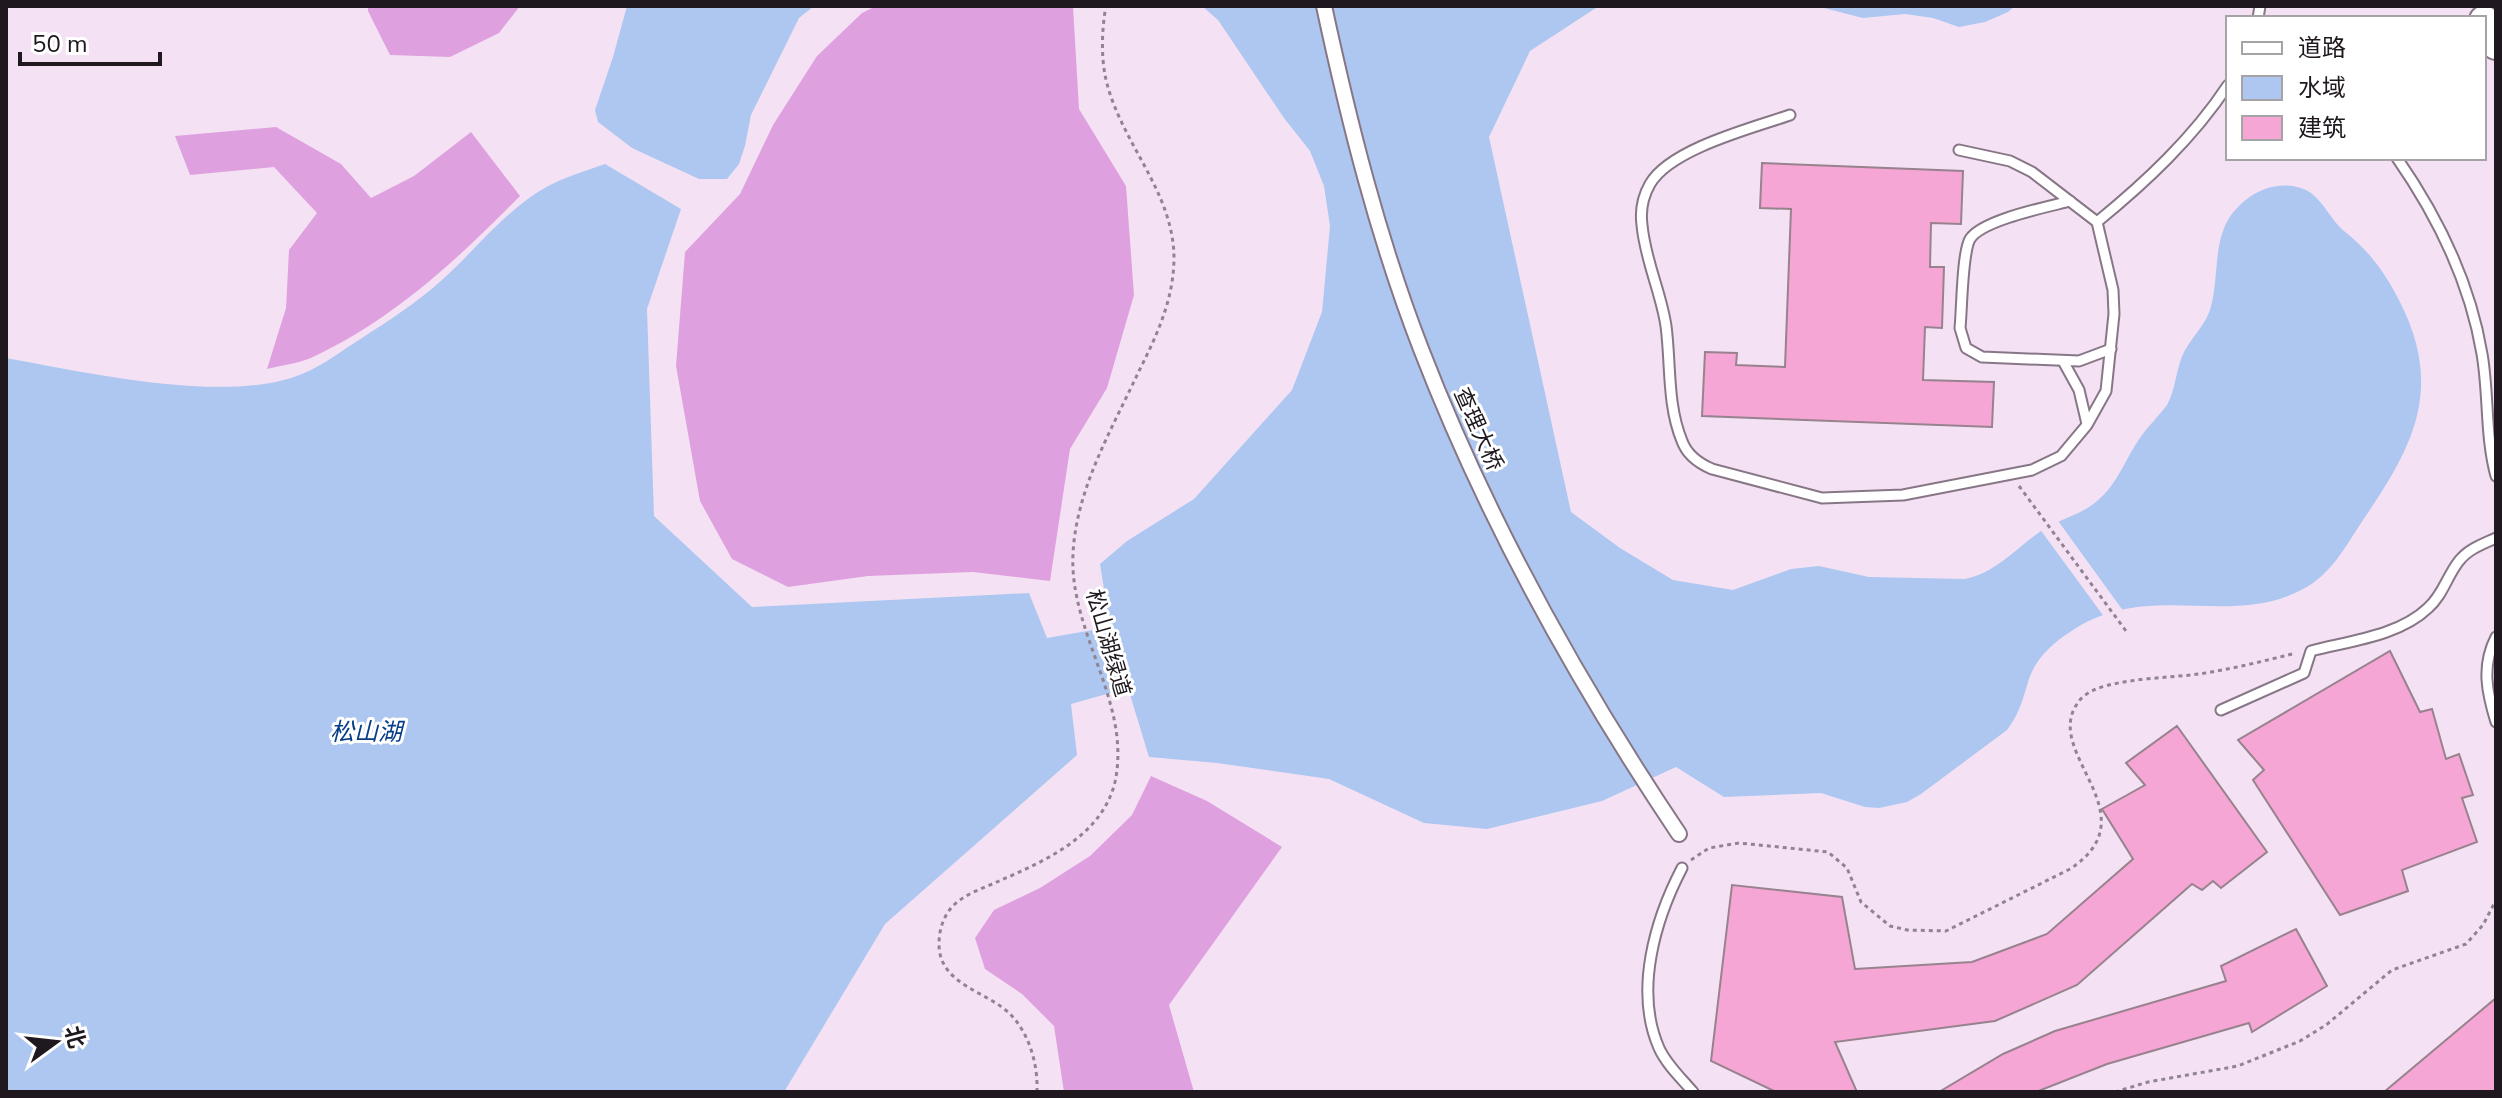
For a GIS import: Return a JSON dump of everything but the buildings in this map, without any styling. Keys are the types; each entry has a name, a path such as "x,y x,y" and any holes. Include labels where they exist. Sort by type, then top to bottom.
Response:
{"main road":[{"path":"2486,23 2496,45"}],"street":[{"name":"查理大桥","path":"1324,6 1346,105 1380,227 1420,347 1461,446 1571,661 1624,752 1679,834"}],"lane":[{"path":"2097,222 2140,187 2183,143 2226,88"},
{"path":"1790,115 1721,138 1679,158 1652,181 1641,203 1646,250 1665,323 1674,410 1682,443 1696,461 1748,480 1822,498 1903,495 2032,470 2061,456 2087,425 2106,391 2114,314 2113,290 2097,222 2032,172 2010,161 1959,150"},
{"path":"2398,160 2443,234 2469,298 2482,353 2496,476"},
{"path":"2070,201 1994,224 1973,235 1967,250 1960,328 1966,348 1982,357 2079,361 2111,349"},
{"path":"2063,361 2079,390 2087,425"},
{"path":"2221,710 2304,673 2311,651 2397,628 2413,620 2436,601 2459,561 2468,552 2496,538"},
{"path":"2496,637 2486,676 2496,722"},
{"path":"1682,868 1665,901 1649,967 1648,1014 1660,1051 1693,1092"}],"path":[{"name":"松山湖绿道","path":"1037,1092 1035,1062 1022,1030 998,1004 956,980 943,963 939,948 940,928 953,906 968,894 1052,857 1081,836 1101,815 1112,791 1118,756 1112,711 1085,630 1073,557 1083,496 1165,315 1174,257 1170,226 1160,194 1127,132 1105,75 1106,6"},
{"path":"2028,497 2126,631"},
{"path":"1682,868 1709,848 1739,843 1828,852 1847,868 1861,902 1890,926 1907,930 1946,931 2070,869 2087,858 2096,843 2101,831 2100,808 2070,729 2071,716 2083,696 2110,686 2229,669 2311,651"},
{"path":"2115,1092 2148,1082 2238,1066 2300,1041 2326,1025 2392,970 2466,944 2483,925 2496,900"}],"shaded area":[{"path":"368,6 520,6 499,33 450,57 390,55"},
{"path":"876,6 1073,6 1079,109 1126,186 1134,295 1107,388 1070,449 1050,581 973,572 868,576 788,587 732,559 700,501 676,366 685,252 740,194 773,125 817,56 862,13"},
{"path":"276,127 341,164 371,198 414,176 471,132 520,196 425,285 372,324 310,358 267,369 286,308 289,250 317,213 274,167 190,175 175,136"},
{"path":"1151,776 1207,801 1282,847 1169,1005 1194,1092 1064,1092 1054,1026 1022,994 985,969 975,938 994,910 1040,888 1090,856 1132,815"}],"water":[{"path":"627,6 814,6 799,18 751,115 739,164 727,179 699,179 632,148 598,122 595,110"},
{"name":"松山湖","path":"1202,6 1599,6 1530,51 1489,137 1571,512 1620,548 1673,580 1733,590 1791,569 1819,566 1869,577 1965,579 1986,571 2041,531 2091,506 2110,487 2140,438 2170,399 2184,352 2210,310 2220,241 2228,220 2252,196 2272,187 2295,186 2312,194 2369,255 2400,302 2420,361 2421,388 2409,439 2398,465 2336,561 2313,583 2284,597 2254,604 2131,608 2101,616 2070,632 2051,646 2036,664 2018,711 2007,730 1907,802 1879,808 1865,807 1821,793 1724,797 1676,767 1602,801 1487,829 1424,823 1329,779 1149,757 1128,688 1071,704 1077,755 885,924 784,1092 6,1092 6,358 114,377 196,386 236,387 271,383 302,374 423,296 512,211 538,192 605,164 681,209 647,309 654,516 752,607 1029,593 1047,638 1110,627 1100,564 1127,541 1194,499 1292,390 1322,312 1330,226 1324,186 1310,151 1218,20"},
{"path":"1816,6 2015,6 1985,22 1959,27 1933,18 1905,14 1863,18"}],"pier":[{"path":"2056,518 2124,612 2105,618 2039,528"}]}
